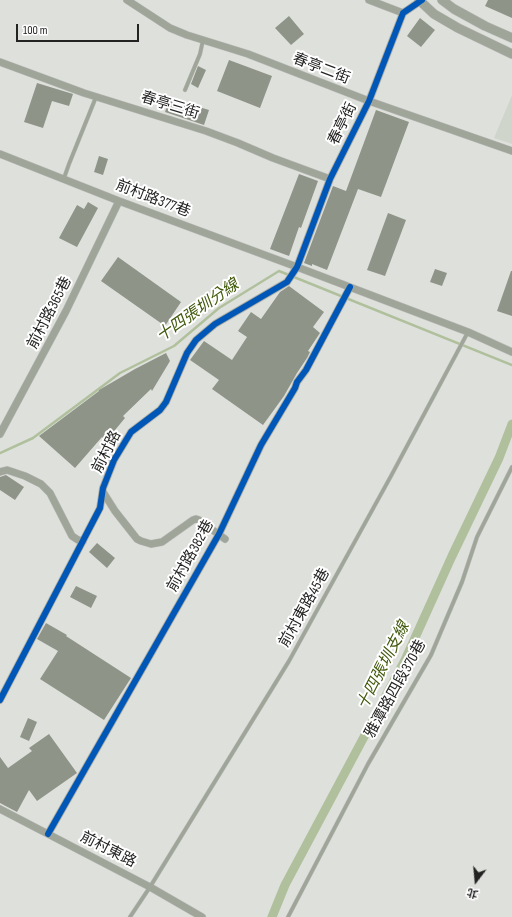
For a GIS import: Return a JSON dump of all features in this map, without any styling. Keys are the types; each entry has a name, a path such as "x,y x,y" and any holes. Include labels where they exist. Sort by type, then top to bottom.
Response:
{"street":[{"name":"春亭二街","path":"127,0 170,28 248,54 369,101 512,151"},
{"path":"369,0 403,13 420,1 434,14 458,28 512,54"},
{"path":"442,0 454,9 485,26 512,38"},
{"name":"春亭街","path":"298,267 330,179 369,101 403,13"},
{"name":"春亭三街","path":"0,62 96,97 238,142 273,158 330,179"},
{"name":"前村路377巷","path":"1,155 64,178 119,201 298,267"},
{"name":"前村路365巷","path":"0,434 66,311 119,201"},
{"path":"298,267 468,332 512,352"},
{"name":"前村路","path":"0,700 100,508 102,492 114,460 131,432 160,410 166,402 186,353 196,340 215,324 287,282 298,267"},
{"name":"前村路382巷","path":"48,834 222,537 261,445 295,388 297,382 306,370 350,287"},
{"path":"0,472 7,470 25,476 41,484 50,494 72,536 83,541"},
{"name":"前村路382巷","path":"102,492 137,538 141,541 151,544 162,542 196,519 222,537"},
{"name":"前村東路","path":"0,809 150,887 202,917"}],"lane":[{"path":"185,90 200,54 203,40"},
{"path":"64,178 96,97"},
{"name":"前村東路45巷","path":"130,917 289,661 468,332"},
{"name":"雅潭路四段370巷","path":"288,917 368,764 431,655 462,582 477,536 512,467"}],"shaded area":[{"path":"512,95 512,144 494,138"}],"building":[{"path":"488,0 512,0 512,18 485,6"},
{"path":"289,16 304,34 291,45 275,28"},
{"path":"420,18 435,30 421,47 407,36"},
{"path":"229,60 272,76 260,108 217,91"},
{"path":"198,66 206,70 198,88 191,84"},
{"path":"37,83 73,94 69,106 52,101 43,128 24,122"},
{"path":"170,98 209,110 204,125 165,112"},
{"path":"376,110 409,122 381,197 358,189 327,270 312,264 312,266 304,263 333,186 346,191"},
{"path":"99,156 108,159 103,175 94,172"},
{"path":"299,174 318,181 289,256 270,249"},
{"path":"88,202 98,208 77,247 59,238 77,205 84,209"},
{"path":"388,213 406,220 385,276 367,270"},
{"path":"118,257 181,302 165,326 101,281"},
{"path":"435,269 447,273 442,286 430,282"},
{"path":"512,271 512,316 497,311"},
{"path":"289,286 324,312 313,327 320,333 308,351 310,352 307,358 284,396 263,425 212,389 219,380 190,360 204,341 232,360 247,337 238,331 251,312 261,319 280,292"},
{"path":"166,353 170,361 152,391 151,389 123,416 125,418 106,441 102,437 75,468 39,436 99,390"},
{"path":"6,475 24,487 15,500 0,490 0,477"},
{"path":"97,543 115,558 107,568 89,552"},
{"path":"76,586 97,596 91,608 70,597"},
{"path":"46,623 67,635 66,636 131,678 104,720 40,679 58,651 37,639"},
{"path":"28,718 37,722 29,741 20,737"},
{"path":"49,734 77,773 37,801 29,790 17,812 0,803 0,757 8,768 32,751 29,748"}],"waterway":[{"name":"十四張圳分線","path":"0,453 33,438 120,373 174,346 219,308 279,271 512,365"},
{"name":"十四張圳支線","path":"272,917 285,885 405,660 452,556 499,458 512,424"}],"cycle path":[{"path":"0,700 100,508 103,488 114,460 131,432 160,410 166,402 187,353 196,340 215,324 287,282 297,267 330,179 369,101 403,13 422,0"},
{"path":"48,834 219,534 261,445 295,388 297,382 306,370 350,287"}]}
